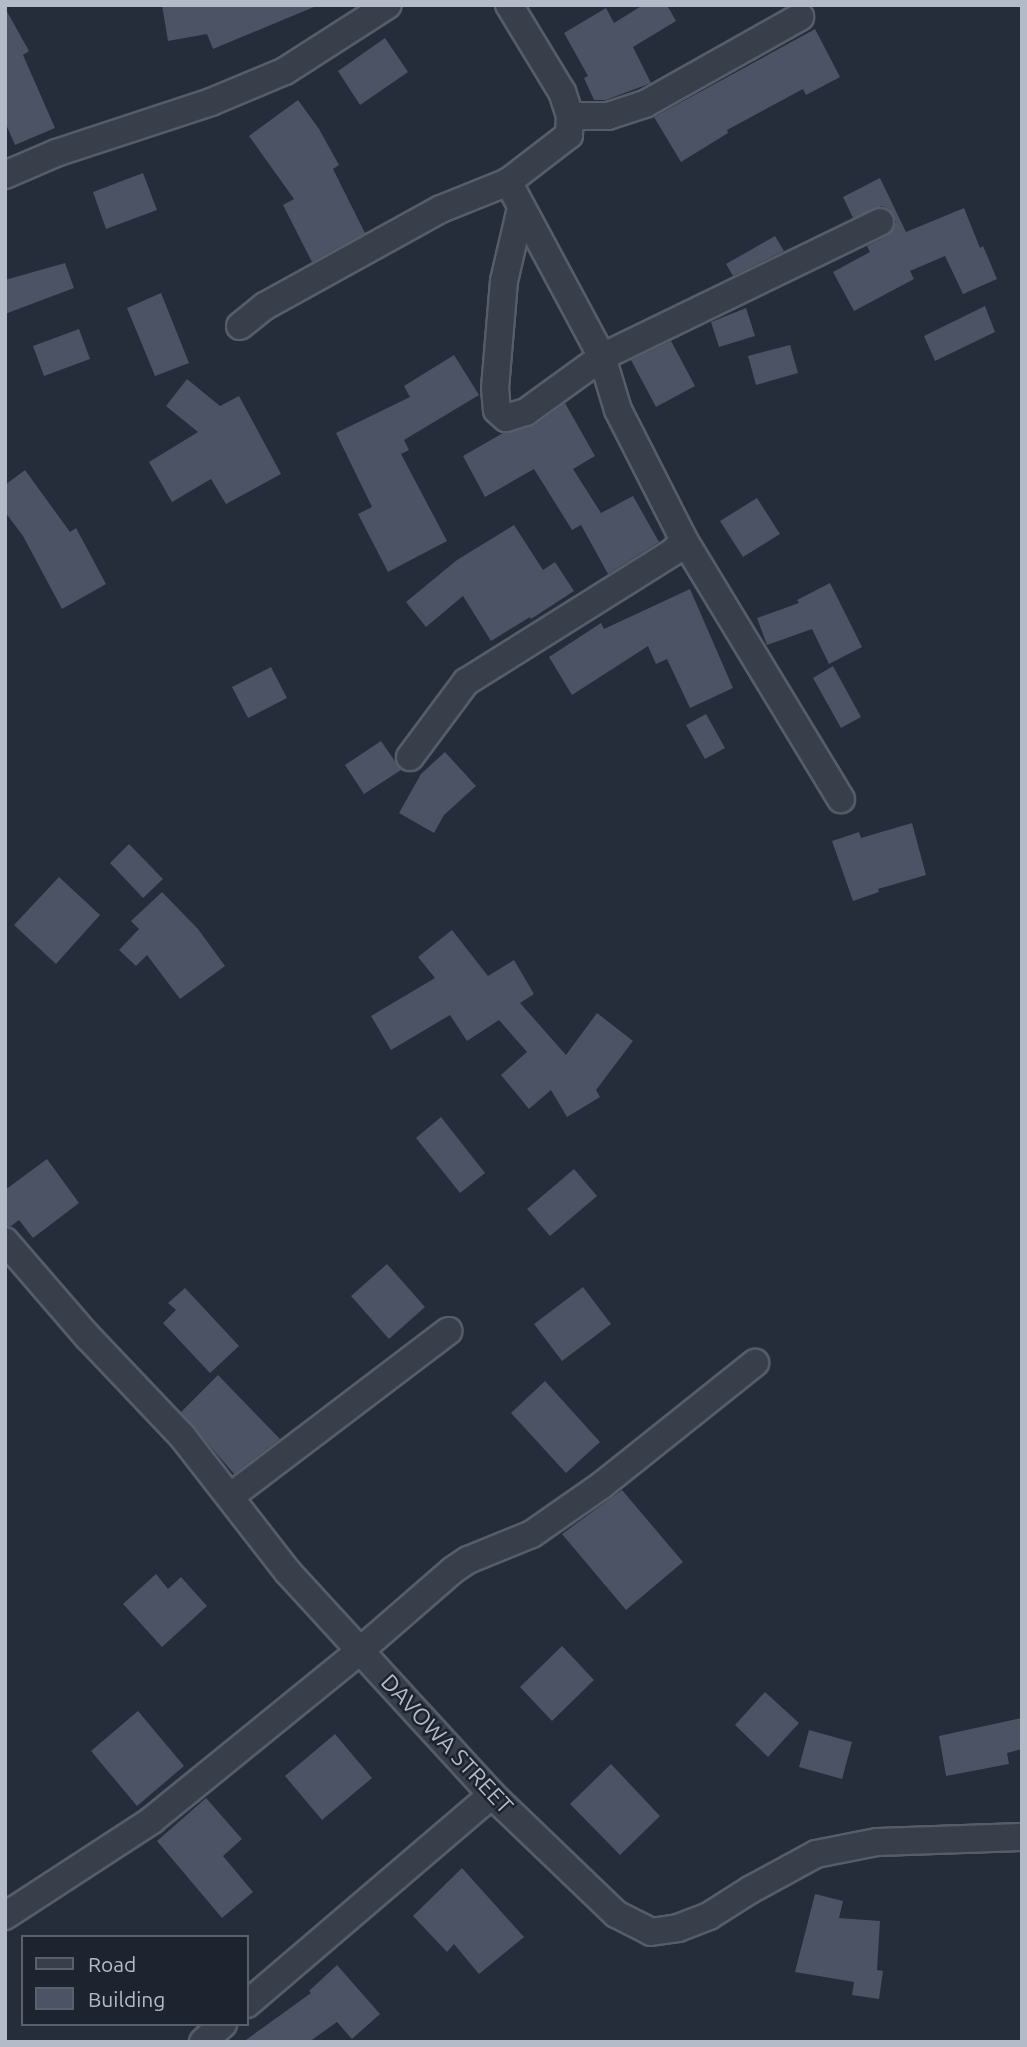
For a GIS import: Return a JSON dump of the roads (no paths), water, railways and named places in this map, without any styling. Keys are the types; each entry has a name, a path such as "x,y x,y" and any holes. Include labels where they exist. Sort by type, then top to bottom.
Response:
{"street":[{"path":"5,175 56,153 211,102 285,71 388,5"},
{"path":"240,326 265,306 441,209 508,182 569,135 570,116 562,92 509,5"},
{"path":"570,116 608,116 645,104 800,17"},
{"path":"508,182 602,357 618,410 684,540 841,799"},
{"path":"521,208 504,281 495,388 498,410 506,418 527,412 602,357 718,298 880,222"},
{"path":"410,757 466,682 673,552 684,540"},
{"name":"DAVOWA STREET","path":"5,1241 88,1337 182,1436 288,1572 492,1795 616,1914 651,1932 678,1928 709,1916 816,1854 877,1842 1022,1837"},
{"path":"230,1496 448,1331"},
{"path":"5,1916 152,1820 361,1650 453,1570 468,1560 532,1534 602,1485 755,1363"},
{"path":"248,2003 492,1795"},
{"path":"203,2042 221,2026"}]}
